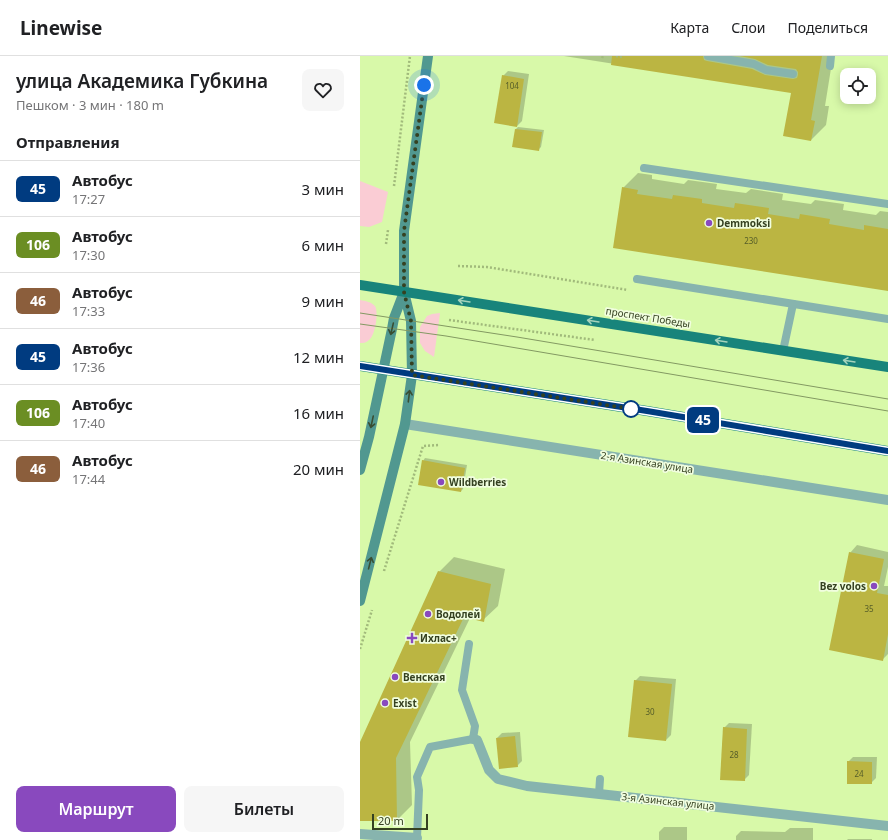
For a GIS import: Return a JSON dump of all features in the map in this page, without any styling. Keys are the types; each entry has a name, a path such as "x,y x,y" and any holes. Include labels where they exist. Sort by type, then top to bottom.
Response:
{"main road":[{"name":"проспект Победы","path":"360,285 888,367"},
{"path":"360,366 888,451"}],"street":[{"path":"360,601 405,424 412,375 411,321 404,292 404,231 428,56"},
{"path":"360,470 369,437 394,318 404,292"},
{"name":"2-я Азинская улица","path":"405,424 888,500"},
{"name":"3-я Азинская улица","path":"473,739 477,740 489,770 498,779 527,786 888,826"},
{"path":"360,834 417,838"}],"lane":[{"path":"708,56 725,57 754,64 766,70 793,74"},
{"path":"830,66 831,56"},
{"path":"644,168 888,204"},
{"path":"637,279 888,319"},
{"path":"783,351 792,304"},
{"path":"417,838 419,790 417,777 430,747 473,739 475,726 462,690 469,644"},
{"path":"599,794 600,779"}],"path":[{"path":"393,189 410,56"},
{"path":"616,56 624,56"},
{"path":"386,244 388,228"},
{"path":"449,320 595,340"},
{"path":"383,574 423,446"},
{"path":"360,649 374,604"}],"shaded area":[{"path":"360,181 388,192 382,222 369,227 360,226"},
{"path":"360,300 375,306 377,314 376,324 371,338 362,343 360,343"},
{"path":"440,313 434,357 425,351 420,343 420,327 427,316"}],"building":[{"path":"612,56 703,56 704,60 707,61 752,69 765,75 793,79 797,78 798,75 796,69 768,65 755,59 740,56 822,56 811,120 815,121 811,141 783,136 791,93 611,65"},
{"path":"502,75 524,79 517,127 494,123"},
{"path":"515,129 542,132 539,151 512,147"},
{"path":"622,187 638,190 637,194 672,199 673,195 702,199 702,203 734,208 735,203 769,208 768,214 799,219 800,214 830,219 829,224 864,230 864,225 888,229 888,291 613,248"},
{"path":"422,460 465,468 461,492 418,485"},
{"path":"849,552 884,559 877,593 888,595 888,634 883,661 829,650"},
{"path":"438,571 491,584 484,622 464,617 396,758 397,821 360,821 360,742"},
{"path":"634,680 672,684 666,741 628,737"},
{"path":"723,727 747,729 745,781 720,780"},
{"path":"515,736 518,767 499,769 496,738"},
{"path":"847,761 872,762 872,784 847,784"}],"tram line":[{"path":"360,313 517,337 888,399"},
{"path":"360,324 446,336 888,411"}],"bus line":[{"name":"45","path":"360,366 888,451"}],"place":[{"name":"Demmoksi","path":"709,223"},
{"name":"Wildberries","path":"441,482"},
{"name":"Bez volos","path":"874,586"},
{"name":"Водолей","path":"428,614"},
{"name":"Ихлас+","path":"412,638"},
{"name":"Венская","path":"395,677"},
{"name":"Exist","path":"385,703"}],"route":[{"path":"424,85 404,231 404,292 411,321 412,375 631,409"}]}
